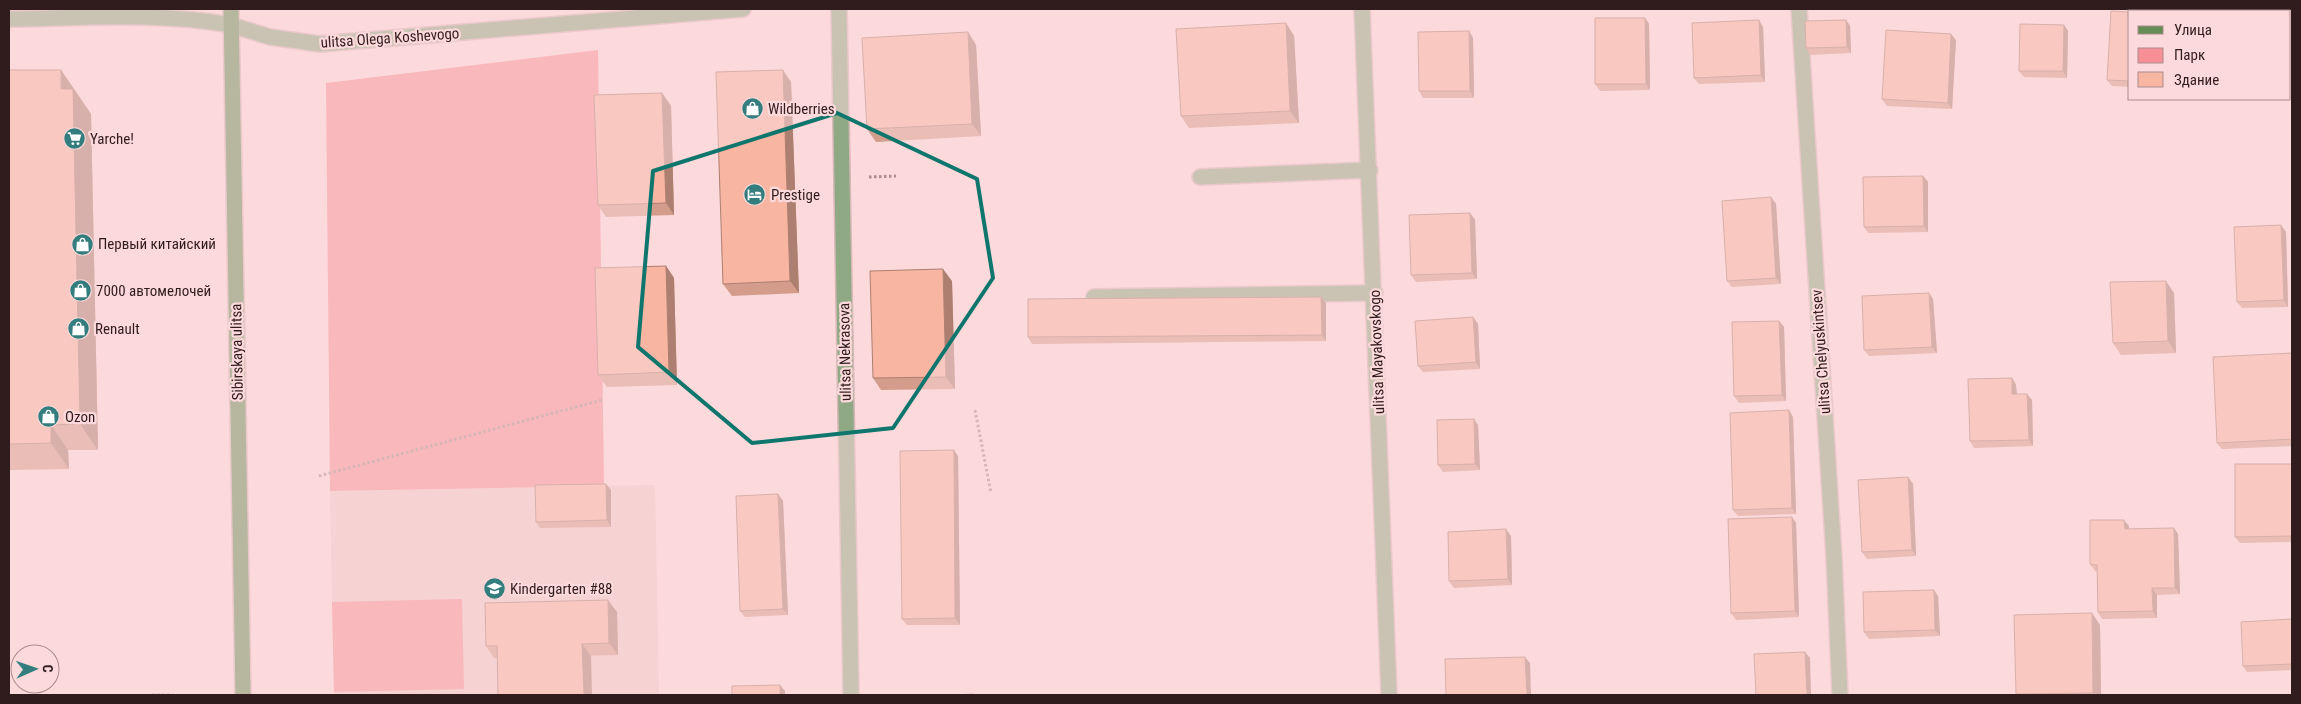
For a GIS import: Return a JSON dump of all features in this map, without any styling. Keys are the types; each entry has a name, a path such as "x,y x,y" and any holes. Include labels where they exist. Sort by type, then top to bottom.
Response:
{"main road":[{"name":"Sibirskaya ulitsa","path":"231,9 243,695"}],"street":[{"name":"ulitsa Olega Koshevogo","path":"9,19 163,17 197,19 231,25 270,37 320,44 743,9"},
{"name":"ulitsa Nekrasova","path":"839,9 851,695"},
{"name":"ulitsa Mayakovskogo","path":"1362,9 1375,293 1389,695"},
{"name":"ulitsa Chelyuskintsev","path":"1799,9 1834,556 1840,695"},
{"path":"1200,177 1370,170"},
{"path":"1094,297 1375,293"}],"path":[{"path":"318,476 602,400"},
{"path":"975,410 991,493"},
{"path":"152,695 173,694"}],"highlighted area":[{"path":"837,113 977,179 993,278 893,428 752,443 638,347 653,171"}],"shaded area":[{"name":"Kindergarten #88","path":"655,485 659,695 334,695 330,491"}],"green space":[{"path":"598,50 604,486 330,491 326,83"},
{"path":"462,599 464,689 334,692 332,602"}],"building":[{"path":"2111,11 2128,12 2128,81 2107,80"},
{"path":"1595,18 1645,18 1646,84 1595,84"},
{"path":"1759,20 1761,75 1694,78 1692,23"},
{"path":"1846,20 1847,47 1806,48 1805,21"},
{"path":"1286,23 1290,111 1181,116 1176,29"},
{"path":"2020,24 2064,25 2063,71 2019,71"},
{"path":"1886,30 1951,34 1948,103 1882,99"},
{"path":"1469,31 1470,91 1419,91 1418,32"},
{"path":"968,32 972,124 867,129 862,38"},
{"path":"9,70 61,70 61,89 73,89 80,424 51,425 51,443 9,444"},
{"path":"783,70 790,281 723,284 716,72"},
{"path":"662,93 666,203 598,205 594,95"},
{"path":"1923,176 1924,226 1864,227 1863,177"},
{"path":"1771,197 1776,278 1727,281 1722,201"},
{"path":"1470,213 1472,273 1411,275 1409,215"},
{"path":"2281,225 2284,300 2237,302 2234,227"},
{"path":"666,266 669,372 598,375 595,268"},
{"path":"943,269 946,377 873,378 870,271"},
{"path":"2166,281 2168,341 2113,343 2110,282"},
{"path":"1929,293 1932,347 1864,350 1862,296"},
{"path":"1321,297 1322,335 1028,337 1028,299"},
{"path":"1473,317 1476,362 1418,366 1415,321"},
{"path":"1779,321 1782,395 1734,396 1732,322"},
{"path":"2292,353 2292,439 2217,443 2213,357"},
{"path":"2012,378 2012,394 2027,394 2029,440 1970,441 1968,379"},
{"path":"1789,410 1792,508 1733,510 1730,413"},
{"path":"1474,419 1475,464 1438,465 1437,420"},
{"path":"954,450 955,618 902,619 900,451"},
{"path":"2235,464 2292,464 2292,536 2235,537"},
{"path":"1908,477 1912,550 1862,552 1858,480"},
{"path":"606,484 607,520 536,522 535,485"},
{"path":"778,494 783,609 740,611 736,496"},
{"path":"1792,517 1795,611 1731,613 1728,519"},
{"path":"2090,520 2124,520 2125,529 2174,528 2175,588 2152,588 2153,611 2098,612 2097,565 2090,564"},
{"path":"1506,529 1508,579 1449,581 1448,532"},
{"path":"1934,590 1935,630 1864,632 1863,592"},
{"path":"608,600 609,643 582,644 584,695 498,695 497,646 486,646 485,603"},
{"path":"2092,613 2093,693 2016,694 2014,615"},
{"path":"2292,619 2292,664 2243,666 2241,622"},
{"path":"1805,652 1807,695 1756,695 1754,654"},
{"path":"1525,657 1527,695 1446,695 1445,659"},
{"path":"780,685 780,695 732,695 732,686"}],"place":[{"name":"Wildberries","path":"752,109"},
{"name":"Yarche!","path":"74,139"},
{"name":"Prestige","path":"755,195"},
{"name":"Первый китайский","path":"82,244"},
{"name":"7000 автомелочей","path":"80,291"},
{"name":"Renault","path":"79,329"},
{"name":"Ozon","path":"49,417"},
{"name":"Kindergarten #88","path":"494,589"}]}
